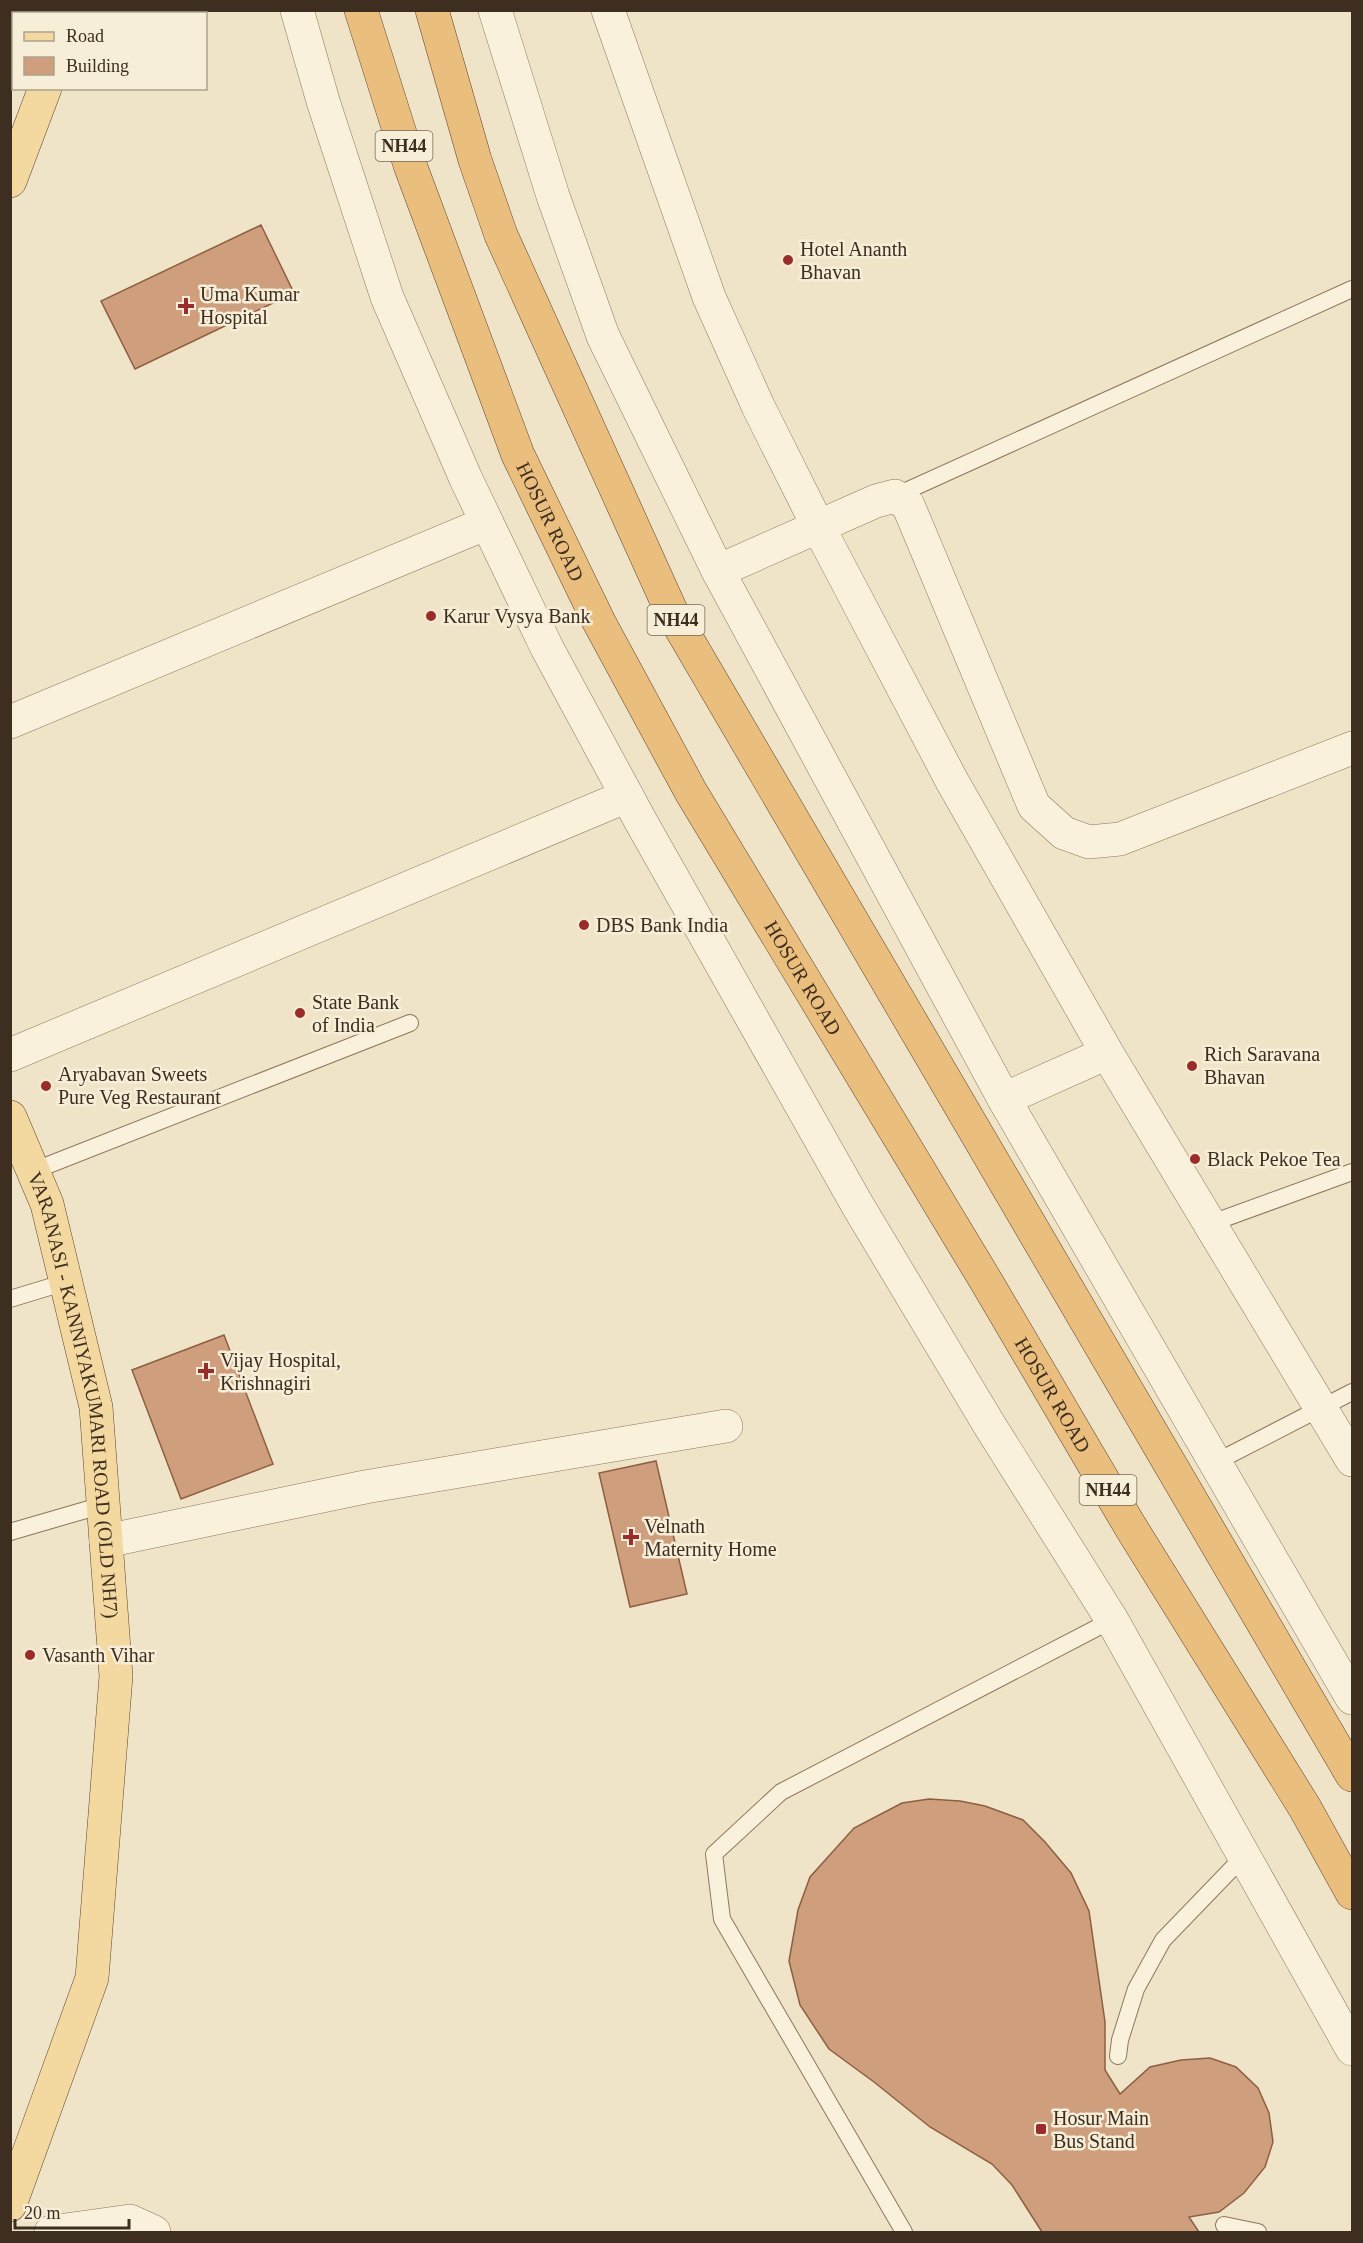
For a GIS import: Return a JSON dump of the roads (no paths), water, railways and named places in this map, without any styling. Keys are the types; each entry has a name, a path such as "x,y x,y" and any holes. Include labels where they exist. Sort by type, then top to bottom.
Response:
{"highway":[{"name":"HOSUR ROAD","path":"361,10 410,165 518,455 599,622 691,792 986,1281 1130,1526 1305,1808 1353,1893"},
{"name":"NH44","path":"432,10 474,160 501,235 673,615 1353,1775"}],"main road":[{"path":"10,181 44,90"},
{"name":"VARANASI - KANNIYAKUMARI ROAD (OLD NH7)","path":"10,1117 23,1161 47,1204 96,1407 116,1676 92,1978 10,2205"}],"street":[{"path":"297,10 323,101 387,297 487,523 547,648 858,1206 990,1426 1112,1620 1353,2049"},
{"path":"495,10 553,196 603,336 718,571 1004,1099 1353,1698"},
{"path":"608,10 709,297 758,406 819,528 952,782 1107,1053 1353,1460"},
{"path":"718,571 876,501 895,496 908,505 1034,806 1064,833 1089,842 1120,839 1353,748"},
{"path":"10,722 487,523"},
{"path":"10,1055 627,795"},
{"path":"1004,1099 1107,1053"},
{"path":"106,1541 365,1487 726,1426"},
{"path":"51,2232 130,2221 154,2232"}],"lane":[{"path":"895,496 1353,288"},
{"path":"23,1161 410,1023"},
{"path":"1209,1224 1353,1172"},
{"path":"10,1299 66,1282"},
{"path":"1214,1463 1353,1392"},
{"path":"10,1532 103,1505"},
{"path":"904,2232 722,1919 714,1854 781,1792 1112,1620"},
{"path":"1118,2056 1120,2040 1136,1989 1163,1940 1244,1856"},
{"path":"1224,2224 1258,2232"}],"place":[{"name":"Hotel Ananth Bhavan","path":"788,260"},
{"name":"Uma Kumar Hospital","path":"186,306"},
{"name":"Karur Vysya Bank","path":"431,616"},
{"name":"DBS Bank India","path":"584,925"},
{"name":"State Bank of India","path":"300,1013"},
{"name":"Rich Saravana Bhavan","path":"1192,1066"},
{"name":"Aryabavan Sweets Pure Veg Restaurant","path":"46,1086"},
{"name":"Black Pekoe Tea","path":"1195,1159"},
{"name":"Vijay Hospital, Krishnagiri","path":"206,1371"},
{"name":"Velnath Maternity Home","path":"631,1537"},
{"name":"Vasanth Vihar","path":"30,1655"},
{"name":"Hosur Main Bus Stand","path":"1041,2129"}]}
